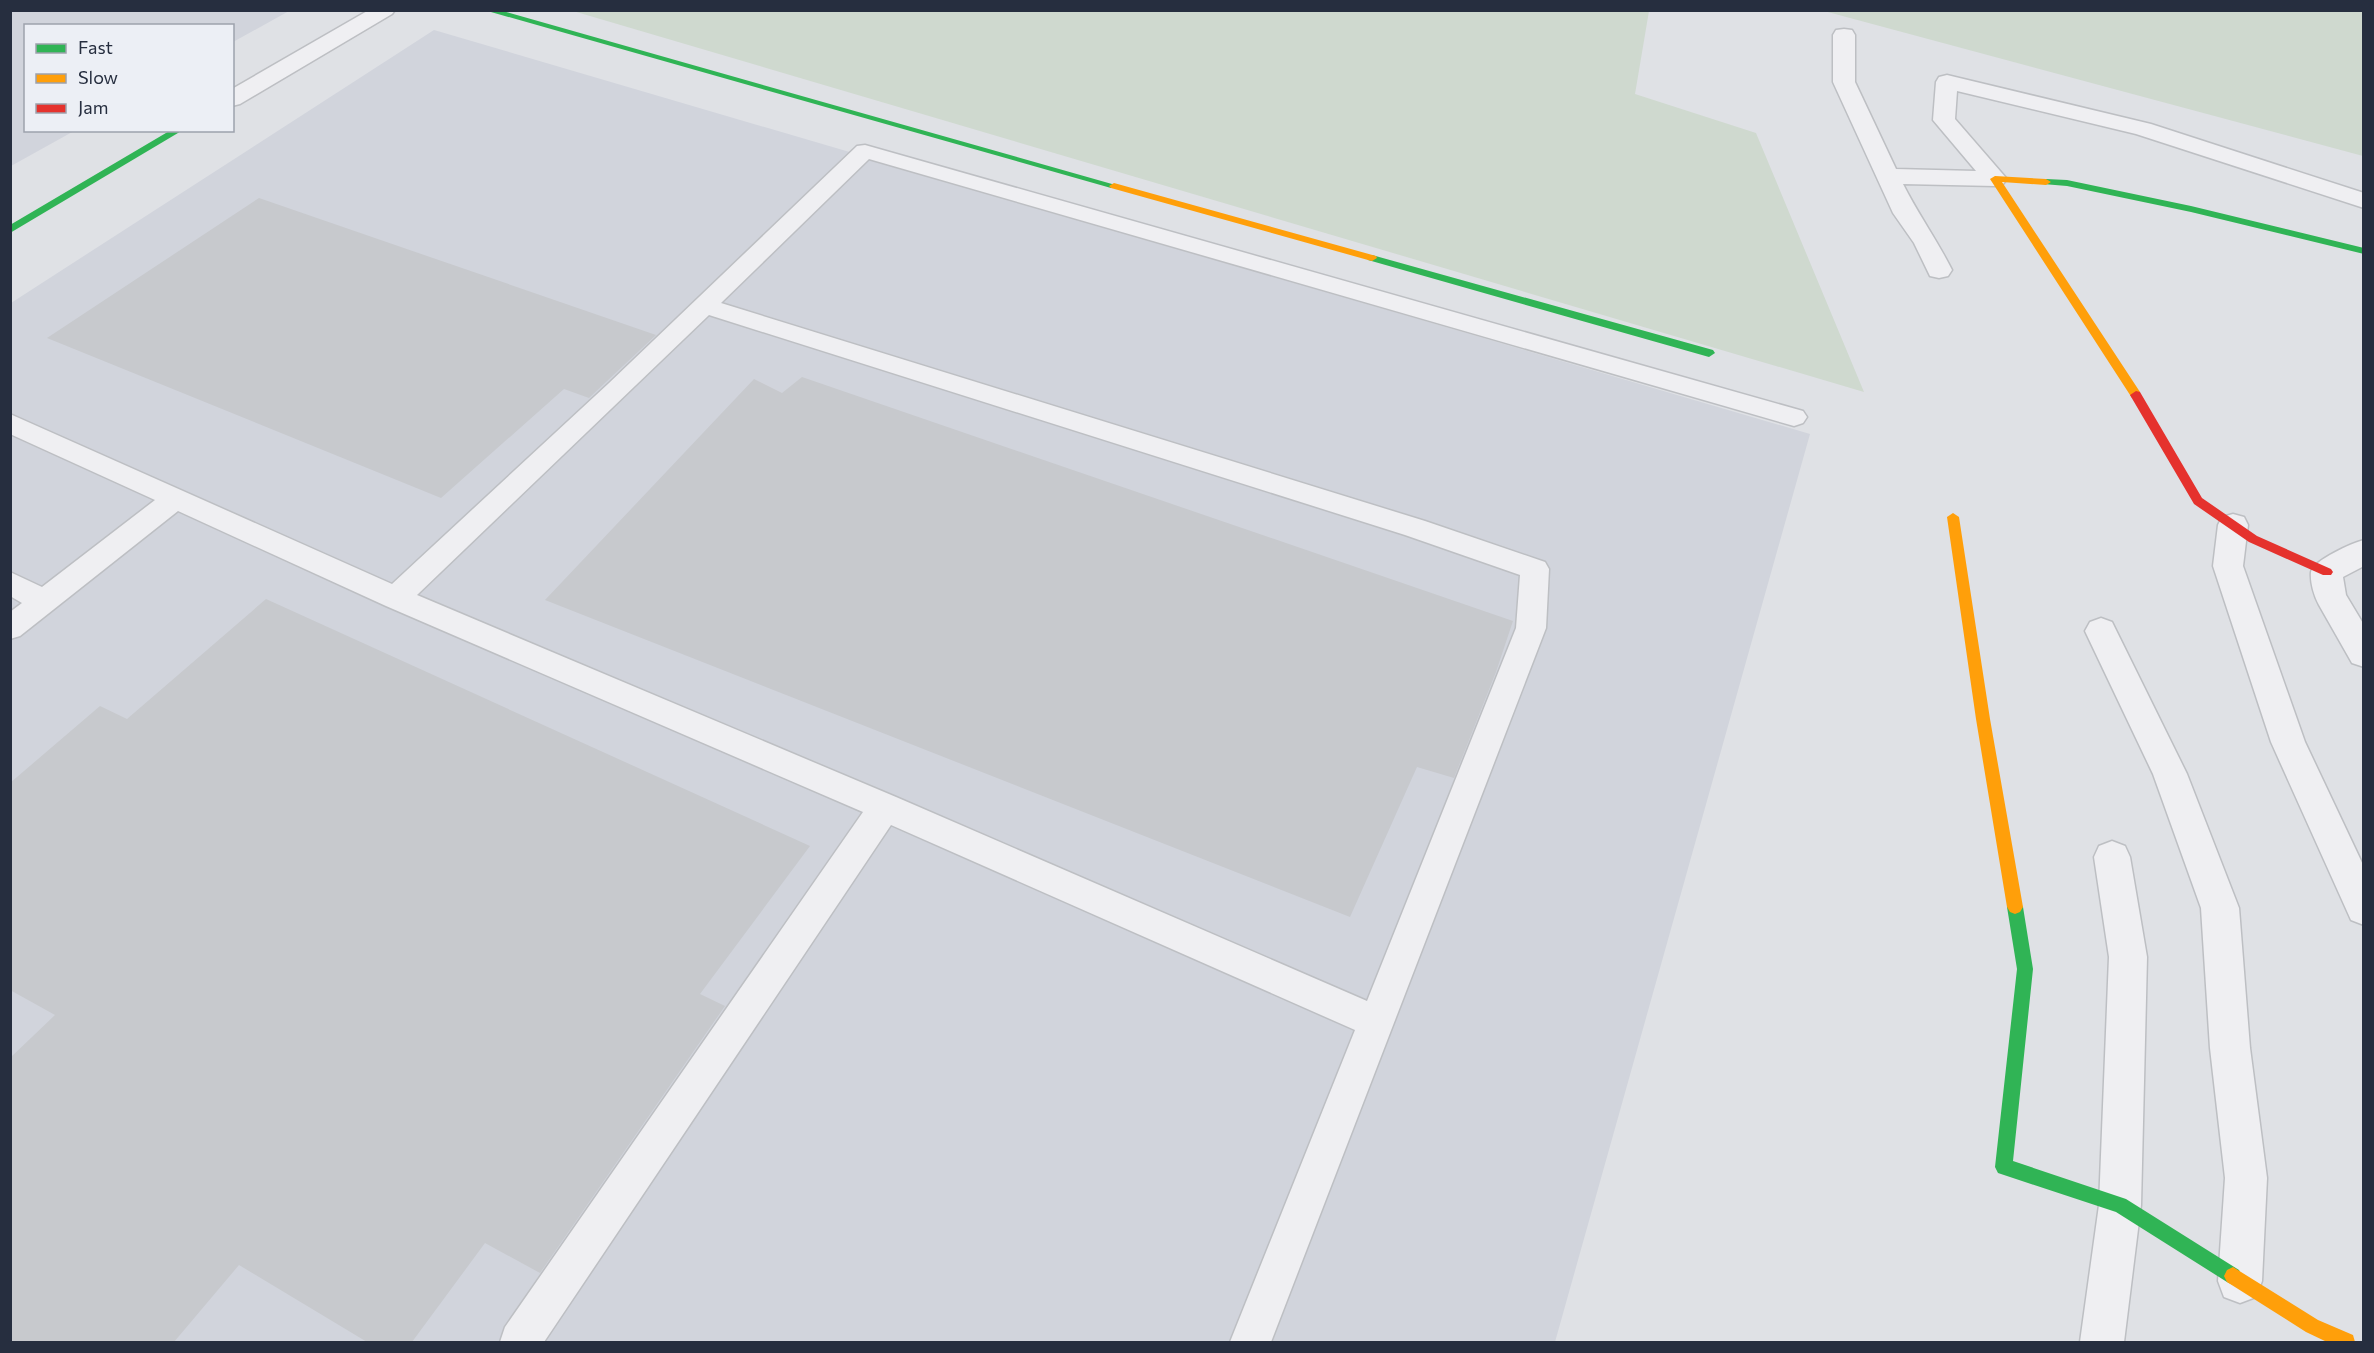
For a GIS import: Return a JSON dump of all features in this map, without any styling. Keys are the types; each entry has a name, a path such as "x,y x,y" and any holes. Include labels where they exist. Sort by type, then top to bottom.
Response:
{"street":[{"path":"234,98 385,10"},
{"path":"488,10 1709,353"},
{"path":"1844,35 1844,82 1905,213 1926,242 1939,270"},
{"path":"2327,572 2253,539 2198,501 2125,375 1995,179 1944,120 1947,82 2144,129 2364,201"},
{"path":"10,230 176,132"},
{"path":"1888,176 2067,183 2191,208 2364,251"},
{"path":"1953,517 1983,718 2025,969 2004,1167 2120,1205 2312,1326 2346,1342"},
{"path":"2233,525 2228,566 2288,742 2364,908"},
{"path":"2327,572 2364,551"},
{"path":"2327,572 2330,596 2364,654"},
{"path":"2102,630 2170,774 2220,908 2230,1048 2246,1178 2240,1281"},
{"path":"2102,1342 2120,1205 2128,957 2112,857"}],"lane":[{"path":"396,598 865,151 1794,417"},
{"path":"703,305 1392,520 1535,569 1531,628 1251,1342"},
{"path":"10,423 396,598 885,807 1376,1022"},
{"path":"10,628 176,498"},
{"path":"10,583 44,601"},
{"path":"520,1342 885,807"}],"shaded area":[{"path":"11,10 289,10 234,41 234,24 24,24 24,132 72,132 11,166"},
{"path":"573,11 1649,11 1635,94 1756,133 1864,392"},
{"path":"1824,11 2363,11 2363,156"},
{"path":"434,30 1810,434 1555,1342 11,1342 11,303"}],"building":[{"path":"259,198 656,335 589,398 564,389 441,498 47,338"},
{"path":"802,377 1513,621 1496,672 1454,778 1417,767 1350,917 545,600 754,379 782,393"},
{"path":"266,599 810,846 700,994 725,1006 540,1273 485,1243 412,1342 367,1342 239,1265 174,1342 10,1342 10,1058 55,1015 10,990 10,783 100,706 127,719"}],"traffic: fast":[{"path":"488,10 1114,186"},
{"path":"10,230 176,132"},
{"path":"2046,182 2067,183 2191,209 2364,251"},
{"path":"1372,258 1709,353"},
{"path":"2015,907 2025,969 2004,1167 2120,1205 2233,1276"}],"traffic: slow":[{"path":"2046,182 1995,179 2136,395"},
{"path":"1114,186 1372,258"},
{"path":"1953,517 1983,719 2015,907"},
{"path":"2233,1276 2312,1326 2346,1342"}],"traffic: jam":[{"path":"2136,395 2198,501 2253,539 2327,572"}]}
